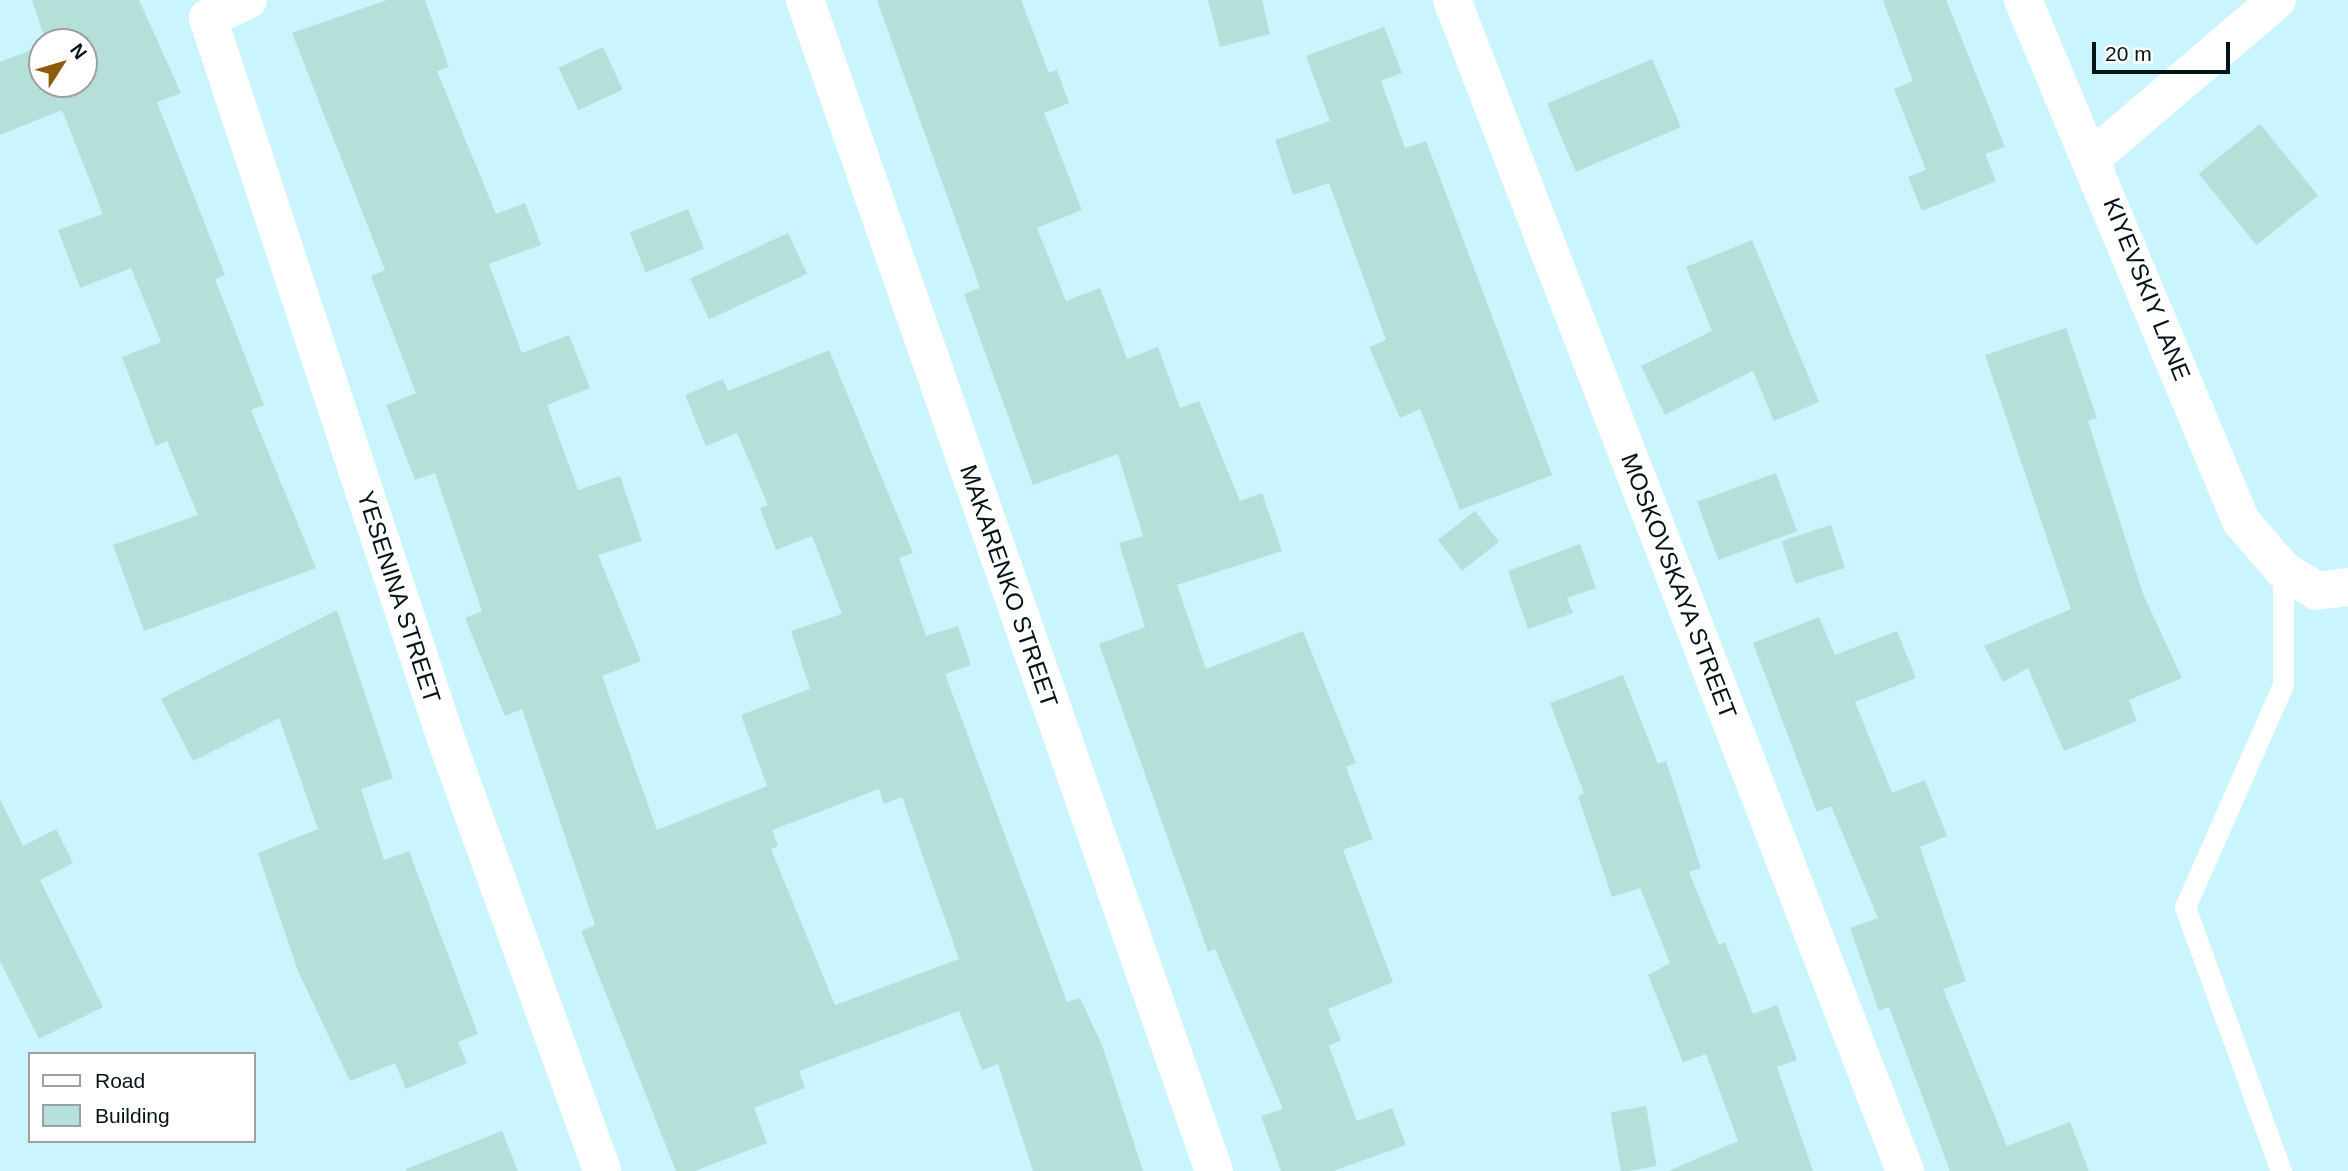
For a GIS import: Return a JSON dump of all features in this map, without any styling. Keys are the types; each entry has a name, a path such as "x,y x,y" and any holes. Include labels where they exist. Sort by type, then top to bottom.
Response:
{"street":[{"name":"YESENINA STREET","path":"248,0 205,9 447,742 602,1171"},
{"name":"MAKARENKO STREET","path":"805,0 1214,1171"},
{"name":"MOSKOVSKAYA STREET","path":"1452,0 1905,1171"},
{"name":"KIYEVSKIY LANE","path":"2022,0 2093,157 2241,521 2283,570 2316,592 2348,587"},
{"path":"2093,157 2277,0"}],"lane":[{"path":"2281,1171 2185,907 2283,685 2283,570"}],"building":[{"path":"32,0 139,0 181,93 157,102 225,275 215,279 264,405 251,410 316,568 144,631 113,545 198,515 167,441 156,446 122,357 161,342 131,268 80,288 58,230 103,214 62,110 0,135 0,62 28,51 28,98 98,98 98,28 41,28"},
{"path":"387,0 425,0 449,67 437,71 496,214 525,203 541,245 489,264 522,353 569,335 590,388 547,405 578,490 620,476 642,541 598,555 641,661 602,676 657,830 767,786 741,715 810,689 791,631 842,614 812,536 776,550 760,508 768,505 737,433 706,446 685,395 723,379 728,391 829,350 913,553 899,558 926,636 958,626 971,665 945,674 1067,1002 1080,998 1102,1045 1143,1171 1033,1171 998,1064 982,1070 959,1011 799,1071 805,1088 754,1108 767,1143 695,1171 676,1171 581,931 595,925 522,709 505,716 465,618 482,611 435,473 415,480 386,405 416,393 371,276 385,270 292,33","holes":["879,789 884,804 902,797 959,959 835,1005 771,849 778,846 772,830"]},
{"path":"877,0 1021,0 1049,73 1057,70 1069,103 1044,113 1082,210 1037,228 1066,301 1100,288 1127,359 1158,347 1180,408 1199,401 1240,501 1262,493 1282,551 1177,585 1206,669 1303,631 1356,763 1346,767 1373,839 1343,850 1393,982 1328,1009 1341,1040 1329,1046 1357,1121 1392,1108 1406,1145 1333,1171 1281,1171 1261,1116 1283,1109 1215,949 1208,952 1099,644 1145,627 1119,543 1143,536 1118,454 1033,485 964,294 980,288"},
{"path":"1208,0 1262,0 1270,34 1220,47"},
{"path":"1883,0 1946,0 2005,147 1985,154 1996,181 1922,211 1908,177 1926,170 1894,89 1913,81"},
{"path":"1384,27 1402,73 1381,81 1405,148 1426,141 1552,475 1460,510 1420,409 1400,418 1369,347 1386,340 1329,183 1293,195 1275,140 1330,121 1306,56"},
{"path":"603,47 623,90 578,110 559,68"},
{"path":"1652,59 1681,127 1576,172 1547,104"},
{"path":"2260,124 2318,195 2257,245 2199,174"},
{"path":"688,209 704,249 646,272 630,233"},
{"path":"788,233 807,274 709,319 690,279"},
{"path":"1752,240 1819,402 1774,421 1753,371 1665,415 1641,366 1712,331 1686,267"},
{"path":"2066,328 2097,418 2088,421 2143,594 2182,678 2129,700 2137,721 2064,751 2028,668 2003,682 1984,646 2071,609 1985,355"},
{"path":"1776,473 1797,531 1718,560 1697,502"},
{"path":"1475,511 1499,542 1462,571 1438,540"},
{"path":"1831,525 1845,568 1795,584 1782,541"},
{"path":"1580,544 1596,588 1567,598 1573,613 1528,629 1508,571"},
{"path":"337,610 393,778 361,789 384,860 409,851 478,1034 458,1042 467,1063 406,1089 395,1063 350,1081 298,971 258,853 318,829 279,718 193,761 161,699"},
{"path":"1819,617 1835,655 1897,631 1916,678 1855,702 1892,793 1925,780 1947,836 1920,847 1966,981 1943,989 2007,1146 2070,1122 2089,1171 1950,1171 1889,1007 1879,1011 1850,928 1878,918 1831,806 1817,812 1753,643"},
{"path":"1623,675 1658,764 1666,761 1701,868 1689,872 1719,945 1725,942 1753,1014 1777,1005 1797,1060 1777,1067 1813,1171 1668,1171 1738,1141 1706,1054 1683,1062 1648,975 1670,963 1640,888 1612,897 1578,796 1584,793 1550,703"},
{"path":"0,799 23,846 56,829 73,863 40,880 103,1007 39,1039 0,961"},
{"path":"1646,1106 1657,1166 1621,1171 1611,1112"},
{"path":"502,1131 518,1171 406,1171 406,1169"}]}
